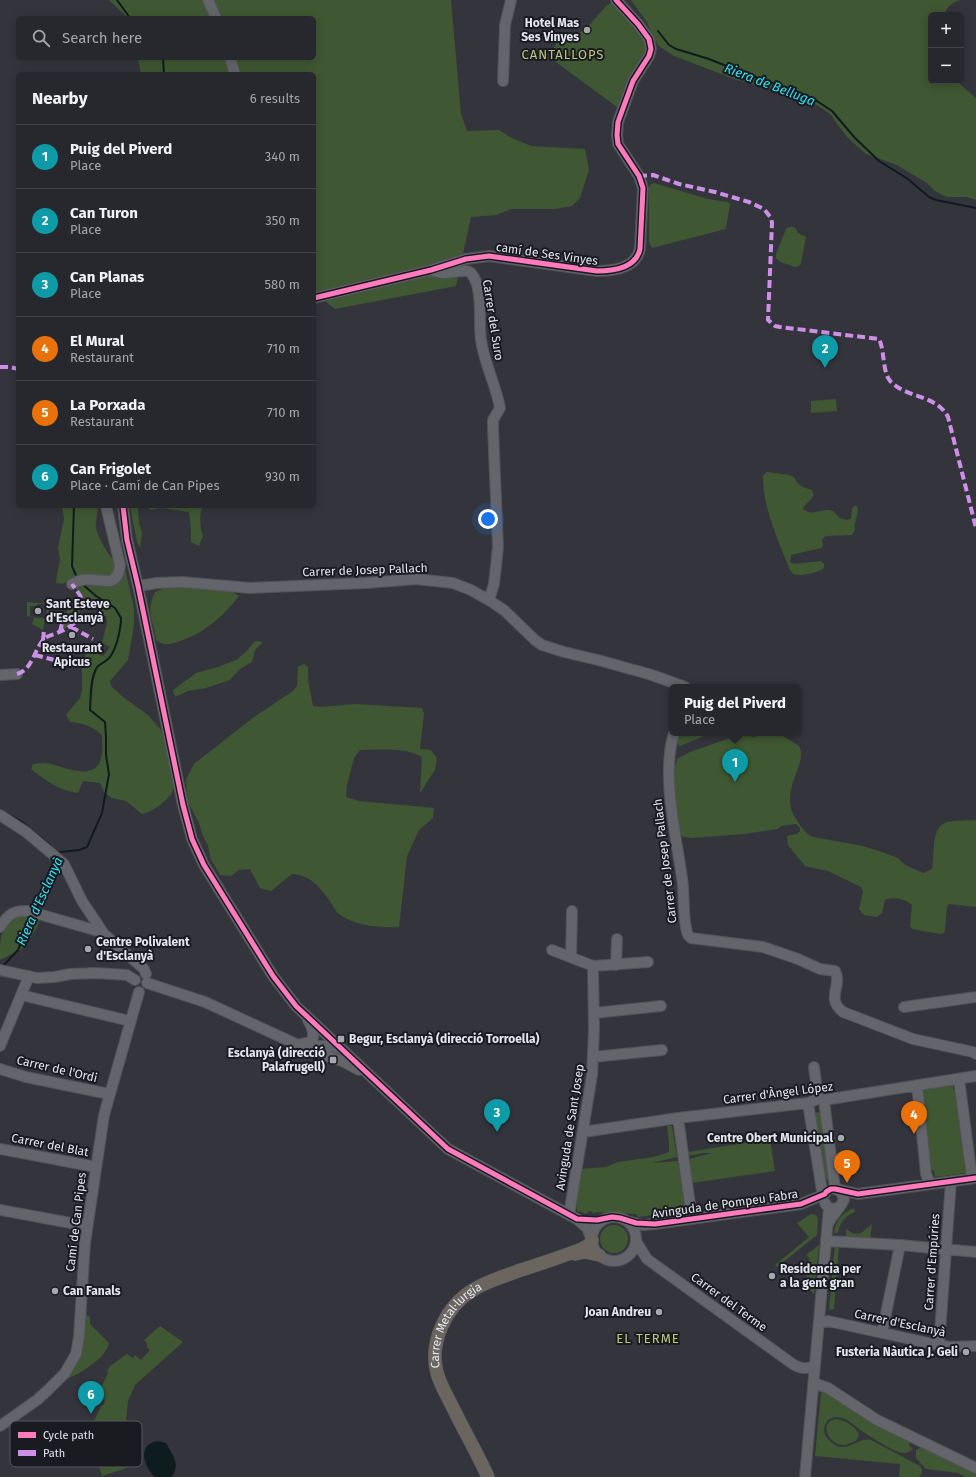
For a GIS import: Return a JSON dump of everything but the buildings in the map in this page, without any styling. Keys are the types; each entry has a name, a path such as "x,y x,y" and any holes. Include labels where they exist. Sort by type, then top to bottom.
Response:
{"main road":[{"name":"Carrer Metal·lurgia","path":"490,1477 447,1398 437,1372 436,1345 443,1322 459,1302 472,1290 498,1279 582,1249 592,1240"},
{"name":"Carrer Metal·lurgia","path":"490,1477 449,1394 440,1371 441,1344 447,1323 452,1313 462,1302 483,1288 575,1254 585,1252 599,1256"}],"street":[{"path":"208,0 215,16"},
{"path":"503,81 505,25 511,0"},
{"name":"camí de Ses Vinyes","path":"316,298 431,270 466,259 490,256 597,271 607,271 630,265 639,253 643,188 639,176 618,144 618,122 633,81 649,56 651,49 648,39 638,24 616,0"},
{"path":"231,60 234,72"},
{"name":"Carrer del Suro","path":"431,270 441,273 468,271 474,278 478,288 481,308 480,338 500,408 493,420 498,547 494,584 489,600"},
{"path":"77,582 94,579 110,581 117,576 120,571 120,565 106,508"},
{"path":"123,508 127,540 138,586 183,805 192,839 204,865 273,976 296,1006 448,1149 573,1217 586,1228 599,1256 610,1261 623,1260 634,1250 636,1239 633,1226 627,1221 612,1217 604,1219 573,1217"},
{"name":"Carrer de Josep Pallach","path":"138,586 157,583 182,582 263,588 416,579 453,583 471,590 505,611 542,645 652,675 677,684"},
{"path":"0,675 17,674"},
{"name":"Carrer de Josep Pallach","path":"673,736 669,760 669,781 682,878 687,933 689,937 763,947 798,959 820,969 835,970 837,975 835,1001 837,1007 843,1012 912,1039 973,1052 976,1054"},
{"path":"0,815 26,832 56,856 68,872 82,901 104,934 144,969 142,982"},
{"path":"0,927 11,913 21,911 33,913 104,934"},
{"path":"571,957 572,911"},
{"path":"87,928 92,927 94,924 91,916"},
{"path":"616,965 617,939"},
{"path":"552,950 593,966 648,962"},
{"name":"Avinguda de Sant Josep","path":"573,1217 583,1132 592,1075 594,1013 593,966"},
{"path":"2,970 44,978 71,974 127,975 142,982 205,1002 309,1050 346,1052"},
{"path":"0,1046 29,976"},
{"name":"Camí de Can Pipes","path":"0,1426 37,1400 48,1390 65,1373 76,1354 79,1337 85,1243 104,1115 142,982"},
{"path":"21,995 130,1021"},
{"path":"904,1007 976,997"},
{"path":"594,1013 661,1006"},
{"path":"298,1044 311,1042 313,1038 312,1027 307,1016"},
{"path":"327,1035 332,1043 328,1050"},
{"path":"328,1050 342,1061 374,1079"},
{"path":"593,1057 662,1050"},
{"path":"805,1477 827,1241 827,1206 824,1200 831,1191 821,1100 814,1067"},
{"name":"Carrer de l'Ordi","path":"0,1069 26,1077 109,1094"},
{"name":"Carrer d'Àngel López","path":"583,1132 678,1118 808,1103 976,1076"},
{"path":"808,1103 822,1191 858,1194 974,1178 959,1079"},
{"path":"916,1085 926,1174 930,1184"},
{"path":"678,1118 692,1219"},
{"name":"Carrer del Blat","path":"0,1149 96,1167"},
{"name":"Carrer d'Empúries","path":"940,1346 951,1181"},
{"path":"828,1224 831,1217 841,1205 843,1194 831,1191"},
{"name":"Avinguda de Pompeu Fabra","path":"627,1221 643,1225 655,1224 786,1206 808,1202 831,1191"},
{"path":"827,1206 835,1209 858,1194"},
{"name":"Avinguda de Pompeu Fabra","path":"808,1202 827,1206"},
{"path":"0,1210 87,1226"},
{"path":"592,1240 593,1233 598,1224 604,1219"},
{"name":"Avinguda de Pompeu Fabra","path":"636,1239 655,1224"},
{"name":"Carrer del Terme","path":"636,1239 648,1259 794,1365 800,1368 815,1366"},
{"path":"827,1241 900,1245 976,1252"},
{"path":"882,1333 900,1245"},
{"name":"Carrer d'Esclanyà","path":"819,1323 828,1321 940,1346 976,1346"},
{"path":"960,1347 976,1351"},
{"path":"814,1383 828,1388 877,1420 976,1468"}],"green space":[{"path":"109,0 451,0 461,114 467,131 499,130 510,137 531,146 585,149 589,170 580,198 572,206 555,209 511,209 496,215 471,217 456,286 335,309 316,294 316,72 141,72 138,60 316,60 316,16 126,16"},
{"path":"631,0 961,0 950,5 946,12 928,12 928,84 960,84 976,98 976,200 966,197 947,197 935,191 927,183 897,165 866,154 847,137 830,114 815,104 803,103 788,94 737,80 674,56 660,47 654,40 647,22"},
{"path":"614,2 636,26 649,49 617,107 549,57 559,38 570,41 578,33 585,30 607,5"},
{"path":"654,183 708,199 728,202 730,204 726,229 652,248 649,242 649,188 651,184"},
{"path":"789,227 794,227 798,233 806,237 801,264 794,267 776,258 776,254 786,229"},
{"path":"836,399 837,411 811,413 811,401"},
{"path":"767,472 794,477 801,486 812,490 813,496 803,509 806,511 812,512 830,510 834,511 840,518 848,520 851,518 852,509 854,506 857,506 858,512 855,530 852,535 827,536 822,540 823,546 821,548 791,555 790,562 794,564 821,561 824,564 824,568 821,570 809,574 796,575 790,570 772,524 765,499 763,476"},
{"path":"62,508 98,508 96,528 100,539 111,557 125,569 134,608 134,626 128,660 110,681 111,686 123,697 148,715 162,731 174,784 172,793 166,800 146,813 142,814 126,801 112,798 104,792 100,783 83,781 78,793 71,792 53,784 31,769 33,764 45,763 72,770 87,771 98,765 102,754 102,735 95,729 79,723 70,722 66,715 80,698 82,690 82,666 87,650 103,656 110,647 102,643 107,623 106,616 102,616 95,605 96,602 82,597 76,588 68,581 62,584 56,583 60,561 58,547 64,519"},
{"path":"130,508 138,508 139,524 142,533 140,548 137,542"},
{"path":"148,508 161,508 152,510"},
{"path":"161,508 202,508 200,522 203,536 199,546 191,542 189,512"},
{"path":"186,585 229,590 239,596 226,611 204,630 177,642 168,644 162,643 156,640 150,612 155,592 167,587"},
{"path":"78,601 80,609 78,616 74,621 68,620 70,625 64,629 65,614 71,606"},
{"path":"27,602 49,604 52,606 51,612 49,612 47,618 47,607 45,604 30,606 30,616 45,618 43,630 32,624 34,617 27,616"},
{"path":"255,641 263,642 255,650 252,662 240,669 230,680 206,688 188,691 175,697 173,690 196,673 236,660 246,652"},
{"path":"304,664 308,667 308,680 313,706 321,707 355,704 422,708 424,713 420,749 431,750 437,758 435,770 420,793 422,757 400,750 360,750 354,758 347,785 346,797 359,801 434,808 433,818 419,830 407,856 399,927 360,924 345,918 338,913 319,887 304,876 292,874 271,891 260,888 250,869 239,870 231,876 220,875 211,860 208,846 199,823 187,800 186,779 194,764 254,717 293,691 297,686 298,667"},
{"path":"679,736 705,736 680,746 677,743"},
{"path":"736,736 783,736 799,746 801,753 800,761 791,790 790,800 792,811 798,822 806,833 813,837 863,846 885,853 898,858 905,865 923,873 932,869 934,842 938,829 942,825 950,821 976,820 976,907 949,904 947,907 945,931 944,933 940,934 912,929 910,926 912,905 899,899 892,898 885,900 882,913 877,917 864,915 859,909 863,892 861,887 828,871 805,866 788,845 787,836 797,834 800,831 800,828 796,824 781,826 778,829 744,834 692,838 683,837 678,826 675,809 673,776 677,759 690,752"},
{"path":"21,913 41,918 35,931 22,949 0,960 0,943 3,932 5,928"},
{"path":"952,1083 956,1085 953,1086 953,1090 956,1089 967,1165 964,1166 964,1168 968,1168 966,1173 935,1177 934,1170 931,1171 920,1088"},
{"path":"822,1112 832,1179 822,1180 812,1113"},
{"path":"667,1126 672,1126 677,1157 652,1163 678,1161 685,1211 683,1212 684,1216 654,1215 638,1217 636,1214 597,1212 592,1214 593,1212 589,1211 586,1214 579,1211 577,1213 576,1205 582,1169 606,1167 618,1162 653,1157 667,1153 669,1151 669,1143"},
{"path":"770,1139 775,1171 692,1183 689,1159 712,1153 688,1156 688,1152"},
{"path":"854,1208 855,1212 848,1215 840,1226 838,1233 834,1233 840,1218 846,1212"},
{"path":"811,1214 816,1215 818,1219 817,1235 777,1267 775,1265 809,1237 797,1223"},
{"path":"872,1224 870,1239 846,1236 846,1229 854,1234 861,1233"},
{"path":"614,1225 624,1229 628,1239 624,1249 614,1253 604,1249 600,1239 604,1229"},
{"path":"835,1244 839,1245 834,1309 829,1310"},
{"path":"819,1245 814,1294 806,1285 810,1281 800,1268 810,1259 806,1255"},
{"path":"85,1314 90,1317 90,1324 109,1343 103,1355 78,1374 65,1380 76,1365 82,1349"},
{"path":"160,1326 183,1342 135,1385 128,1401 126,1421 94,1421 101,1406 104,1404 105,1399 100,1395 97,1396 110,1366 127,1354 133,1358 135,1355 141,1360 150,1350 144,1340"},
{"path":"823,1391 876,1425 910,1441 909,1445 913,1449 905,1453 895,1451 871,1437 847,1420 839,1417 829,1419 826,1423 824,1430 830,1441 841,1447 846,1447 861,1441 871,1440 920,1466 922,1473 919,1477 899,1477 900,1464 815,1456 821,1393"},
{"path":"837,1419 853,1426 859,1434 857,1440 850,1444 839,1445 830,1438 827,1429 828,1424"},
{"path":"922,1447 976,1473 976,1477 966,1477 958,1473 926,1469 916,1458 916,1450"},
{"path":"99,1467 127,1468 102,1476"}],"shaded area":[{"path":"158,1441 166,1443 175,1460 176,1469 171,1477 155,1477 145,1462 144,1456 147,1446"}],"waterway":[{"name":"Riera d'Esclanyà","path":"117,0 129,16"},
{"name":"Riera de Belluga","path":"658,31 669,45 676,49 709,59 800,93 817,101 832,111 855,138 879,161 908,179 929,197 936,200 976,208"},
{"name":"Riera d'Esclanyà","path":"163,60 164,72"},
{"name":"Riera d'Esclanyà","path":"74,508 72,566 77,578"},
{"name":"Riera d'Esclanyà","path":"58,854 60,852 79,850 87,847 102,813 109,774 106,755 105,722 90,710 91,689 97,667 111,656 116,646 121,618 115,608 96,596 81,583"},
{"path":"0,810 22,822 50,845"},
{"name":"Riera d'Esclanyà","path":"34,909 54,860"},
{"name":"Riera d'Esclanyà","path":"3,966 18,950 32,916"}],"marked path":[{"path":"639,176 653,175 679,184 715,192 749,202 764,209 771,218 772,223 768,320 775,326 780,327 879,339 886,373 891,382 905,391 937,404 948,417 976,528"},
{"path":"0,367 16,368"},
{"path":"17,674 26,669 45,638 68,628 80,617 83,603 80,595 72,584"},
{"path":"60,632 63,619"},
{"path":"71,627 93,639"},
{"path":"43,640 44,630"},
{"path":"35,655 58,661"}],"cycle path":[{"path":"316,298 431,270 466,259 489,256 597,271 617,269 634,260 640,249 643,188 639,176 618,144 618,122 633,81 649,56 651,49 649,39 638,24 616,0"},
{"path":"123,508 127,540 138,586 183,805 192,839 204,865 273,976 296,1006 448,1149 577,1219 597,1220 612,1217 636,1223 655,1224 801,1204 825,1194"},
{"path":"826,1192 831,1189 835,1189 858,1194 976,1178"}],"place":[{"name":"Hotel Mas Ses Vinyes","path":"587,30"},
{"name":"Can Turon","path":"825,368"},
{"name":"Sant Esteve d'Esclanyà","path":"38,611"},
{"name":"Restaurant Apicus","path":"72,635"},
{"name":"Puig del Piverd","path":"735,782"},
{"name":"Centre Polivalent d'Esclanyà","path":"88,949"},
{"name":"Begur, Esclanyà (direcció Torroella)","path":"341,1039"},
{"name":"Esclanyà (direcció Palafrugell)","path":"333,1060"},
{"name":"Can Planas","path":"497,1132"},
{"name":"El Mural","path":"914,1134"},
{"name":"Centre Obert Municipal","path":"841,1138"},
{"name":"La Porxada","path":"847,1183"},
{"name":"Residencia per a la gent gran","path":"772,1276"},
{"name":"Can Fanals","path":"55,1291"},
{"name":"Joan Andreu","path":"659,1312"},
{"name":"Fusteria Nàutica J. Geli","path":"966,1352"},
{"name":"Can Frigolet","path":"91,1414"}],"district":[{"name":"CANTALLOPS","path":"563,54"},
{"name":"EL TERME","path":"648,1338"}]}
